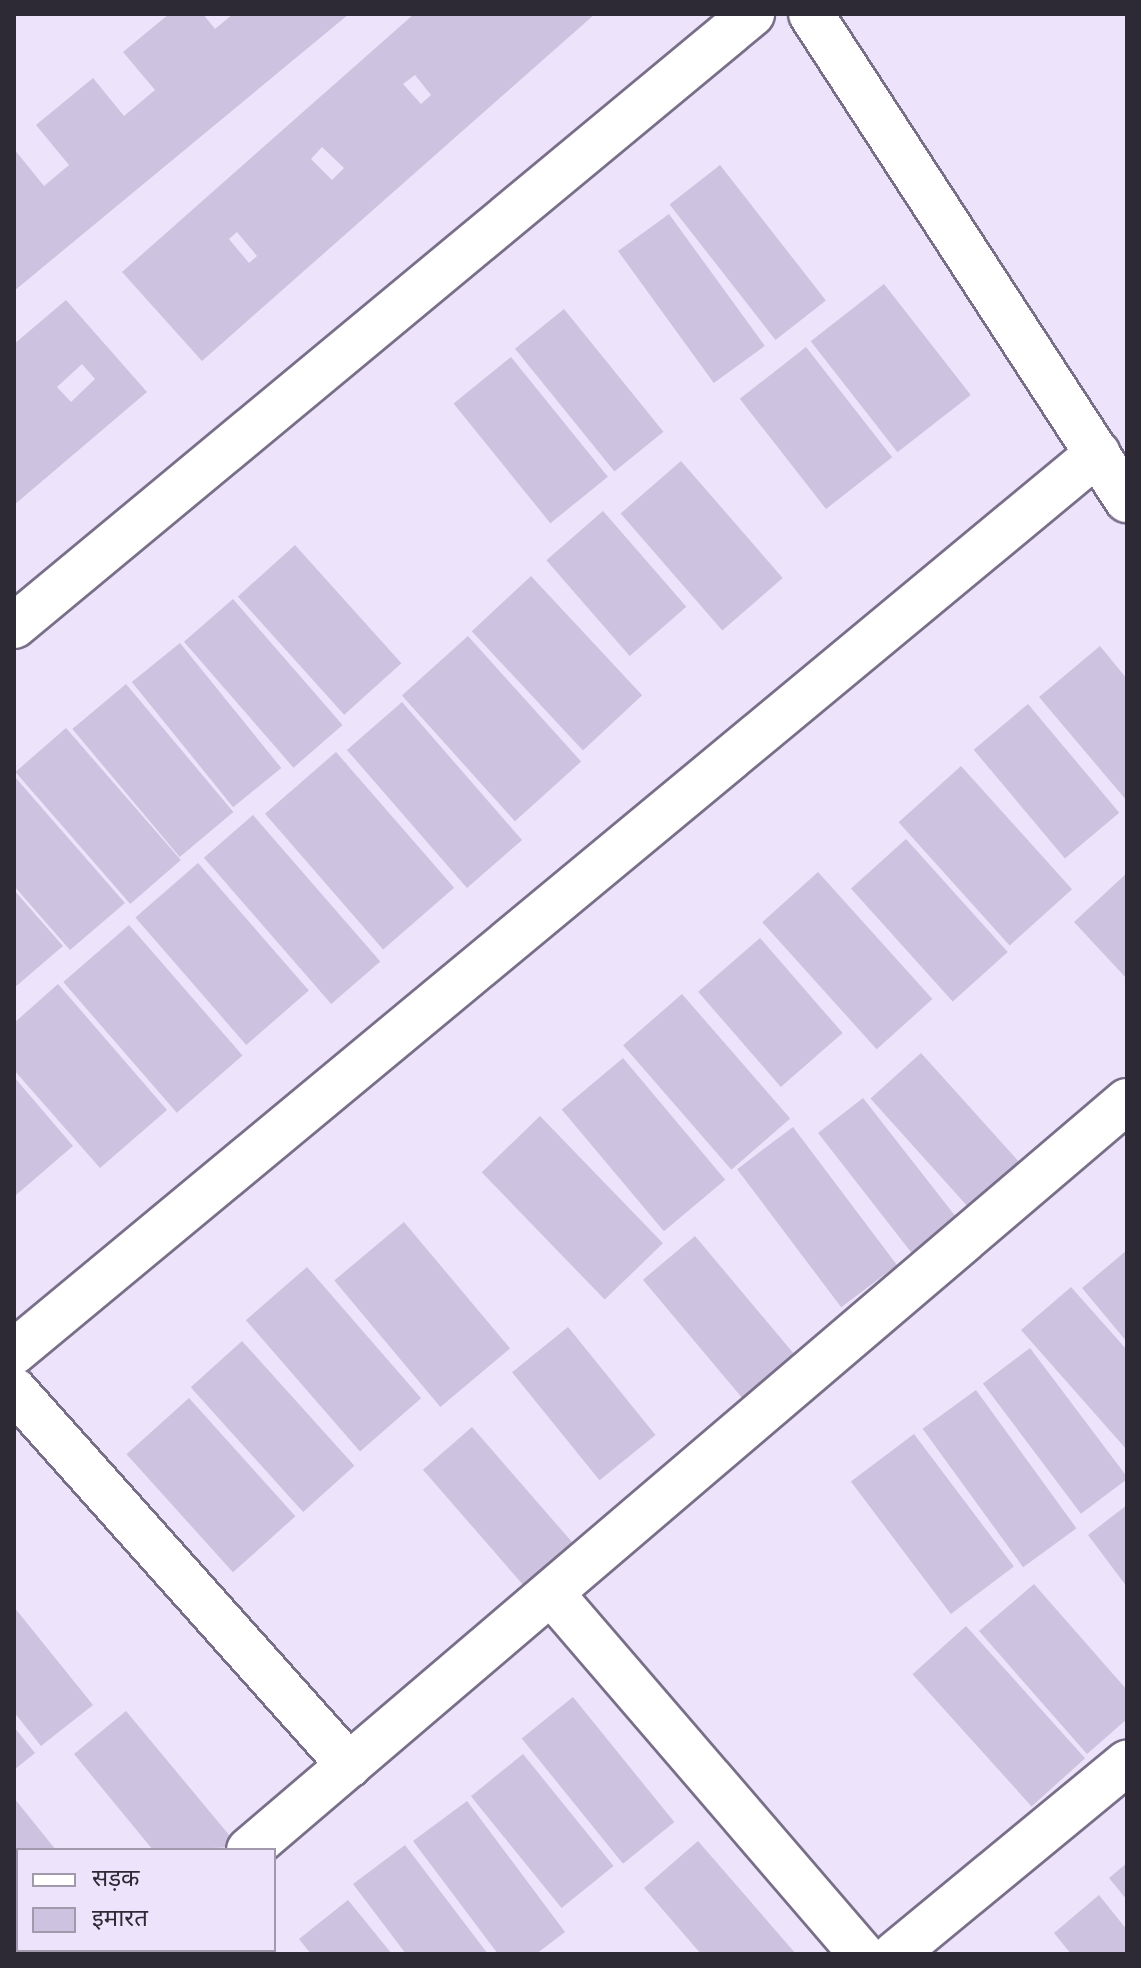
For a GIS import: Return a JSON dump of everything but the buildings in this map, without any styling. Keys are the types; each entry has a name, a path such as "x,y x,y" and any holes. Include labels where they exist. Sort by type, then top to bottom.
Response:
{"street":[{"path":"14,626 752,14"},
{"path":"811,14 1127,500"},
{"path":"14,1352 1098,453"},
{"path":"251,1848 1127,1101"},
{"path":"14,1390 349,1765"},
{"path":"551,1593 862,1954"},
{"path":"895,1954 1127,1763"}]}
